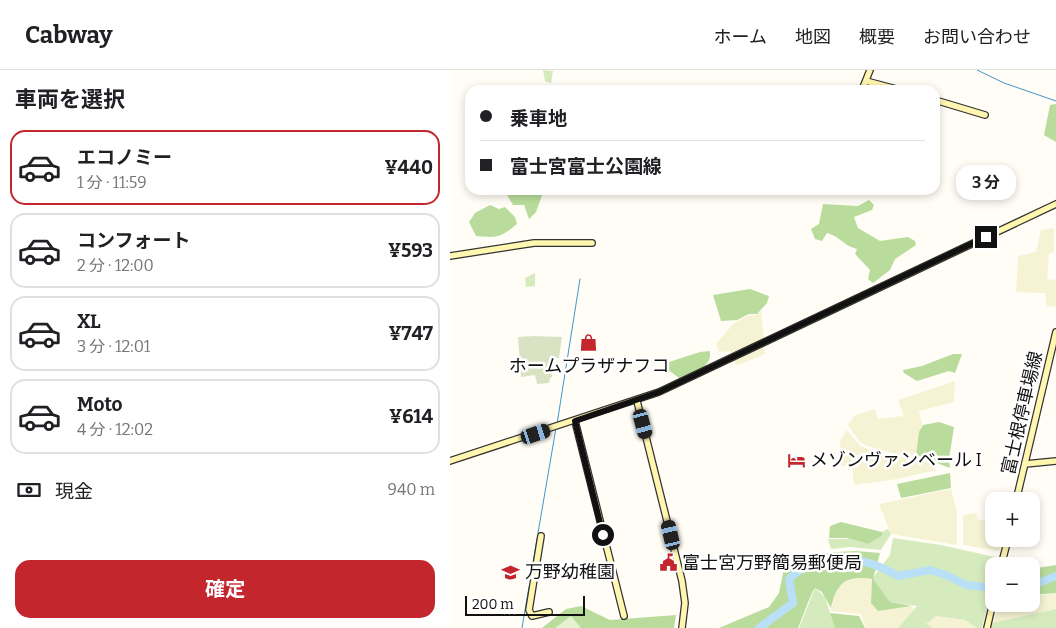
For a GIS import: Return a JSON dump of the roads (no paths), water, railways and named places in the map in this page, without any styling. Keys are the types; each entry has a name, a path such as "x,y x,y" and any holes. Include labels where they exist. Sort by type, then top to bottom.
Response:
{"main road":[{"path":"864,85 870,70"},
{"path":"866,81 881,85"},
{"path":"940,102 986,116"},
{"path":"450,461 637,401 1056,204"},
{"path":"450,256 534,243 592,243"},
{"name":"富士根停車場線","path":"1018,492 1056,332"},
{"path":"637,401 682,581 684,616 682,628"},
{"path":"575,421 624,616"},
{"path":"1025,464 1056,461"},
{"path":"541,536 529,610 532,616 549,612"},
{"path":"986,628 990,612"}],"waterway":[{"path":"977,70 1004,83 1056,101"},
{"path":"557,424 580,279"},
{"path":"538,533 556,428"},
{"path":"530,580 537,539"},
{"path":"759,628 793,603 789,579 801,569 814,563 828,560 856,560 885,569 898,576 930,570 946,575 966,585 985,587"},
{"path":"1040,582 1056,576"},
{"path":"522,628 529,587"}],"place":[{"name":"ホームプラザナフコ","path":"589,343"},
{"name":"メゾンヴァンベール I","path":"796,460"},
{"name":"富士宮万野簡易郵便局","path":"668,563"},
{"name":"万野幼稚園","path":"511,572"}]}
